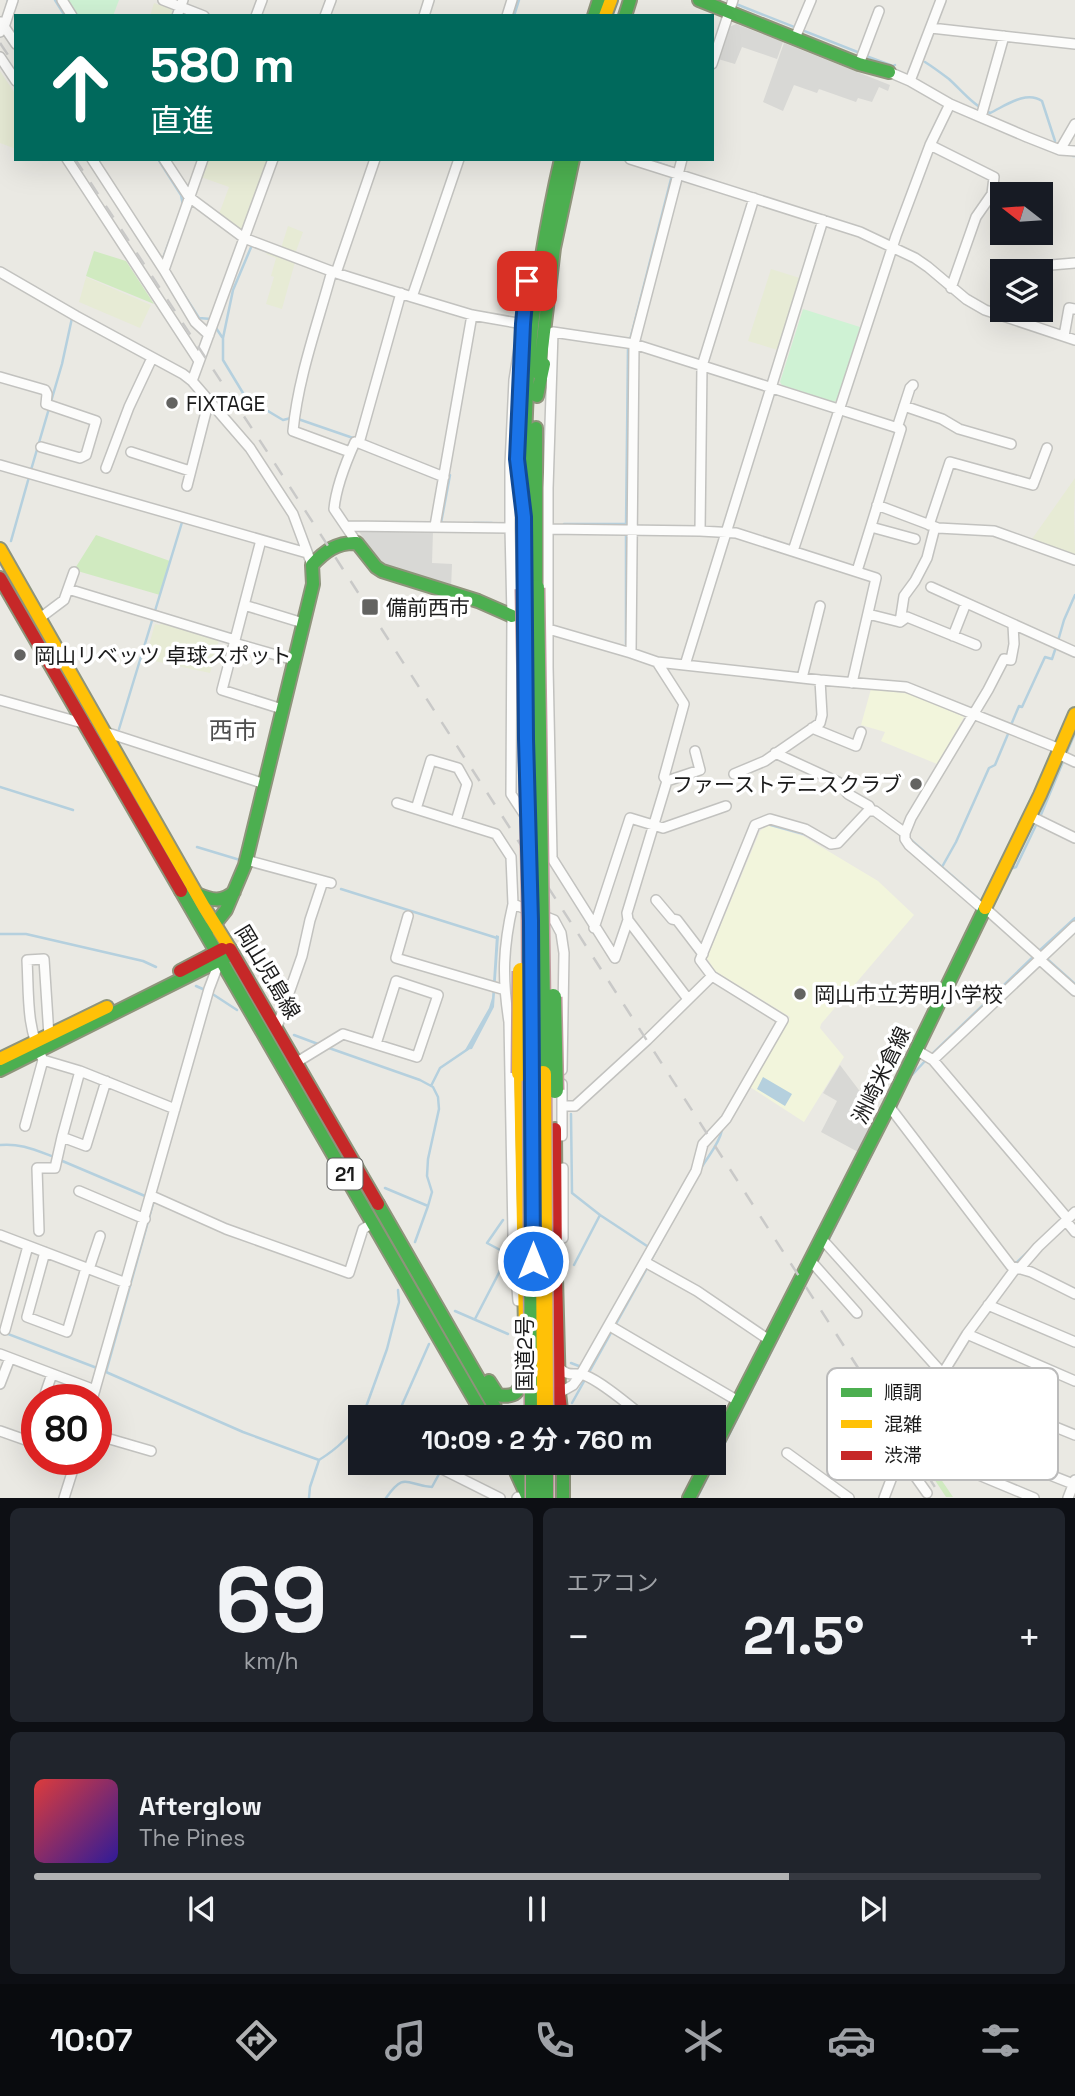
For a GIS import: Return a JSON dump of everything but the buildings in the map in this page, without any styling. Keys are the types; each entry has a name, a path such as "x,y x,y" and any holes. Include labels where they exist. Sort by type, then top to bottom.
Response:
{"main road":[{"path":"699,0 732,4 862,57 888,72"},
{"path":"524,517 517,459 523,324 527,281 551,161"},
{"name":"国道2号","path":"545,1405 542,922 537,740 524,517 524,447 531,335 542,248 561,161"},
{"name":"国道2号","path":"533,1405 530,589 537,396 554,248 573,161"},
{"path":"537,396 553,332 569,219 583,161"},
{"path":"210,929 236,890 246,860 313,584 310,559 339,543 357,543 382,571 478,601 512,616"},
{"name":"岡山児島線","path":"0,549 197,894 210,929"},
{"name":"岡山児島線","path":"0,578 84,724 224,953 373,1223 478,1405"},
{"name":"洲崎米倉線","path":"726,1425 769,1340 813,1264 889,1106 927,1056 984,909 1035,819 1064,756 1075,714"},
{"path":"197,894 220,901 236,890"},
{"path":"527,1405 520,995 524,930 530,895"},
{"path":"542,922 552,965 555,1024 556,1277 560,1405"},
{"path":"0,1070 224,953"},
{"name":"岡山児島線","path":"224,953 277,1027 493,1405"},
{"path":"0,1059 41,1047"},
{"path":"468,1361 486,1376 498,1395 503,1397 517,1393 526,1370"},
{"path":"558,1405 559,1393"},
{"path":"517,1497 522,1475"},
{"path":"525,1475 528,1497"},
{"path":"527,1475 534,1497"},
{"path":"529,1475 543,1497"},
{"path":"543,1497 546,1475"},
{"path":"562,1475 563,1497"},
{"path":"689,1497 701,1475"}],"street":[{"path":"13,0 1,26 14,42"},
{"path":"163,0 198,14"},
{"path":"798,32 811,0"},
{"path":"910,81 941,0"},
{"path":"714,58 732,4"},
{"path":"862,57 879,11"},
{"path":"931,28 1075,44"},
{"path":"982,113 1004,36"},
{"path":"0,57 14,78"},
{"path":"888,72 950,104 982,113 1060,150 1075,151"},
{"path":"793,551 892,248 929,145 950,104"},
{"path":"1060,150 1075,124"},
{"path":"929,145 994,177 992,194 976,217 951,288"},
{"path":"68,161 199,361"},
{"path":"93,161 165,267 195,322 212,327"},
{"path":"165,161 189,197 244,238 334,272 412,297 472,315 523,324 514,380 510,528 511,794 615,958 667,781 664,777 684,704 657,662"},
{"path":"165,267 202,161"},
{"path":"192,381 271,161"},
{"path":"350,452 293,430 294,417 334,272 374,161"},
{"path":"412,297 458,161"},
{"path":"636,161 860,232 928,267 951,288 985,310 1075,340"},
{"path":"631,653 628,529 631,343 674,173 681,161"},
{"path":"700,531 702,366 754,198"},
{"path":"685,665 823,220"},
{"path":"1053,265 1075,262"},
{"path":"0,272 192,381 250,448 286,503 310,559"},
{"path":"360,441 401,293"},
{"path":"1064,337 1069,308 1075,309"},
{"path":"435,526 472,315"},
{"path":"552,858 548,450 553,332 631,343 901,429 857,571"},
{"path":"106,468 129,407 152,358"},
{"path":"0,377 45,390 46,404 96,421 86,455 80,458 41,447"},
{"path":"897,428 910,387 913,385"},
{"path":"187,486 209,400"},
{"path":"904,406 942,419 958,429 1011,444"},
{"path":"357,543 334,509 355,442 360,441 445,474"},
{"path":"900,622 904,596 927,558 932,526 950,462 1034,485 1047,448"},
{"path":"131,452 190,471"},
{"path":"0,466 261,540 310,559"},
{"path":"877,505 932,526 994,531 1075,560"},
{"path":"346,526 510,528"},
{"path":"870,527 915,539"},
{"path":"548,529 736,533 876,578 852,683"},
{"path":"261,540 222,690 282,709"},
{"path":"40,618 64,600 74,572"},
{"path":"931,587 1075,652"},
{"path":"68,589 294,660"},
{"path":"953,636 966,603"},
{"path":"244,605 303,623"},
{"path":"802,678 820,606"},
{"path":"869,614 900,622"},
{"path":"512,616 657,662 906,687 1064,756"},
{"path":"900,622 907,617 976,645"},
{"path":"905,835 911,818 1004,659 1012,660 1013,625"},
{"path":"734,774 765,761 820,723 820,680"},
{"path":"0,700 84,724 265,784"},
{"path":"812,728 856,746 861,732"},
{"path":"667,781 700,770 695,751"},
{"path":"775,753 838,782 848,794 869,806 872,811"},
{"path":"416,809 431,760 440,762 458,768 467,784 456,821"},
{"path":"397,803 496,834 511,857 513,904 498,988 509,1021 513,1235 516,1289 524,1348"},
{"path":"594,928 630,818 663,828 726,806"},
{"path":"559,1393 573,1385 585,1373 613,1328 696,1171 703,1144 726,1119 782,1020 712,976 700,960 755,825 770,819 805,829 831,844 838,843 868,811 876,811 905,835 909,845 1040,956 1075,991"},
{"path":"1035,819 1075,838"},
{"path":"246,860 327,882 310,920 302,956 277,1027"},
{"path":"656,900 672,919 677,920 703,954"},
{"path":"513,904 554,920 561,933 564,953 564,1220 561,1263 556,1277"},
{"path":"408,916 396,958 498,988"},
{"path":"628,920 688,999"},
{"path":"1075,926 927,1056 1068,1217 1075,1231"},
{"path":"97,1384 208,992 224,953"},
{"path":"25,1126 41,1047 44,960 27,960 31,1030 41,1047 80,1071 174,1109"},
{"path":"562,1106 575,1106 712,976"},
{"path":"297,1062 343,1034 376,1044 417,1056 438,995 396,981 376,1044"},
{"path":"0,1051 0,1059"},
{"path":"511,1068 562,1067"},
{"path":"39,1231 37,1168 55,1168 80,1071"},
{"path":"62,1137 86,1146 106,1081"},
{"path":"889,1106 1011,1266 1031,1272 1075,1294"},
{"path":"79,1191 145,1219"},
{"path":"152,1195 226,1229 349,1273 363,1229 373,1223"},
{"path":"947,1368 967,1334 1017,1268 1068,1217"},
{"path":"0,1235 126,1283"},
{"path":"45,1252 27,1317 67,1332 100,1236"},
{"path":"824,1242 934,1368"},
{"path":"5,1330 28,1246"},
{"path":"648,1263 697,1291 769,1340"},
{"path":"813,1264 857,1313"},
{"path":"988,1305 1075,1342"},
{"path":"613,1328 738,1401"},
{"path":"967,1334 1045,1368"},
{"path":"0,1354 79,1384"},
{"path":"0,1384 10,1358"},
{"path":"558,1366 568,1374 577,1376 585,1373"},
{"path":"585,1373 628,1405"},
{"path":"49,1384 52,1374"},
{"path":"1058,1374 1075,1381"},
{"path":"1058,1428 1075,1435"},
{"path":"0,1431 21,1439"},
{"path":"112,1440 151,1451"},
{"path":"786,1453 849,1497"},
{"path":"64,1497 71,1475"},
{"path":"457,1475 500,1497"},
{"path":"884,1497 891,1480"},
{"path":"918,1480 927,1493"},
{"path":"992,1480 1034,1497"},
{"path":"1068,1497 1074,1481"}],"shaded area":[{"path":"65,0 119,0 114,14 74,14"},
{"path":"154,3 171,9 174,13 174,14 151,14"},
{"path":"736,24 783,42 777,59 742,47 735,64 718,59 729,27"},
{"path":"784,43 890,85 888,91 879,87 872,102 858,98 856,102 819,89 817,93 794,85 783,111 763,102"},
{"path":"0,71 14,92 14,148 0,143"},
{"path":"207,161 268,161 240,230 219,214 229,187 201,177"},
{"path":"288,226 303,232 295,254 281,248"},
{"path":"267,251 295,262 282,309 266,304 276,258 266,254"},
{"path":"771,269 803,279 781,351 748,341"},
{"path":"86,277 151,305 140,328 79,302"},
{"path":"803,309 860,327 837,400 834,402 782,385 780,382"},
{"path":"1075,478 1075,555 1035,543 1032,539"},
{"path":"358,530 433,531 432,563 452,564 451,589 388,568 378,561"},
{"path":"161,623 219,640 210,673 145,659 155,624"},
{"path":"871,689 911,694 964,717 937,764 881,741 885,732 861,725"},
{"name":"岡山市立芳明小学校","path":"767,825 803,836 878,881 914,915 821,1024 820,1028 844,1057 804,1122 750,1087 790,1017 715,971 707,958 760,831"},
{"path":"840,1065 877,1114 877,1121 860,1153 821,1132 837,1101 823,1093"}],"green space":[{"path":"94,251 126,261 154,304 86,276"},
{"path":"96,535 170,561 160,595 74,570"},
{"path":"935,1480 941,1480 953,1497 946,1497"}],"water":[{"path":"496,935 499,936 494,1007 472,1049 465,1050 492,998"},
{"path":"763,1077 792,1094 785,1106 757,1089"}],"waterway":[{"path":"5,13 8,0"},
{"path":"55,0 64,14"},
{"path":"515,14 519,0"},
{"path":"736,4 860,53"},
{"path":"866,56 895,65"},
{"path":"925,62 990,113 1022,98 1042,101 1055,141"},
{"path":"159,161 181,195 183,205"},
{"path":"654,161 673,168"},
{"path":"626,527 628,348 672,175"},
{"path":"162,261 177,221"},
{"path":"252,245 233,290 223,338 223,360 246,398 283,420 298,419 356,439"},
{"path":"177,284 199,318 211,319"},
{"path":"31,470 62,364 72,318"},
{"path":"214,325 222,337"},
{"path":"443,523 448,474"},
{"path":"11,541 29,477"},
{"path":"119,729 183,519"},
{"path":"474,523 492,523"},
{"path":"564,524 626,524"},
{"path":"626,533 626,644"},
{"path":"1058,641 1075,595"},
{"path":"1011,725 1045,657 1052,659 1056,647"},
{"path":"1040,817 1075,733"},
{"path":"942,867 989,768 995,765 1008,734"},
{"path":"0,787 73,810"},
{"path":"1013,868 1016,867 1037,823"},
{"path":"767,824 814,839"},
{"path":"911,840 982,902"},
{"path":"197,847 240,860"},
{"path":"987,889 999,869"},
{"path":"341,889 497,938"},
{"path":"1039,951 1075,918"},
{"path":"0,934 26,934 143,961 156,967"},
{"path":"930,1056 1034,956"},
{"path":"1046,958 1075,984"},
{"path":"196,986 205,990"},
{"path":"211,993 237,1010"},
{"path":"294,1035 318,1044"},
{"path":"329,1048 433,1087 438,1097 439,1109 428,1159 427,1176 432,1192 428,1206"},
{"path":"431,1086 440,1068 468,1049"},
{"path":"912,1075 926,1060"},
{"path":"571,1114 572,1193 600,1215 574,1265"},
{"path":"700,1170 716,1146 722,1130"},
{"path":"0,1145 21,1146 54,1157"},
{"path":"828,1241 874,1150"},
{"path":"60,1160 145,1196"},
{"path":"385,1188 428,1206 415,1242"},
{"path":"156,1201 154,1200 106,1372 243,1432 319,1460"},
{"path":"600,1215 650,1248"},
{"path":"503,1220 487,1243 504,1252"},
{"path":"650,1262 662,1240"},
{"path":"817,1262 825,1246"},
{"path":"1015,1264 1030,1250"},
{"path":"475,1319 504,1263"},
{"path":"572,1403 647,1268"},
{"path":"367,1405 387,1349 399,1302 398,1290"},
{"path":"697,1498 801,1293"},
{"path":"455,1311 508,1334"},
{"path":"0,1331 97,1368"},
{"path":"402,1405 429,1344"},
{"path":"571,1363 584,1368"},
{"path":"309,1498 319,1460 348,1436"},
{"path":"386,1498 402,1482 432,1487 438,1475"}],"railway":[{"path":"0,43 14,64"},
{"path":"76,161 270,456 858,1368"},
{"path":"930,1480 942,1498"}],"traffic: fast":[{"path":"595,14 599,0"},
{"path":"626,14 630,0"},
{"path":"699,0 859,64 889,72"},
{"path":"524,589 527,385 533,317 561,161"},
{"path":"539,374 554,248 573,161"},
{"path":"537,396 544,364"},
{"path":"536,428 536,588"},
{"path":"207,930 226,910 245,865 313,584 312,565 337,546 357,543 382,571 478,601 512,616"},
{"path":"536,588 543,1074"},
{"path":"524,589 530,895 533,1405"},
{"path":"181,891 478,1405"},
{"path":"197,894 216,899 225,898 234,892"},
{"path":"726,1425 889,1106 985,908"},
{"path":"0,1070 228,956"},
{"path":"553,997 555,1090"},
{"path":"378,1204 494,1405"},
{"path":"489,1381 498,1395 515,1394 526,1370"},
{"path":"517,1475 528,1498"},
{"path":"534,1475 534,1498"},
{"path":"545,1475 545,1498"},
{"path":"563,1475 563,1498"},
{"path":"689,1498 701,1475"}],"traffic: slow":[{"path":"606,14 611,0"},
{"path":"0,549 230,949"},
{"path":"985,908 1040,795 1075,714"},
{"path":"520,1073 521,971"},
{"path":"0,1059 107,1007"},
{"path":"520,1073 526,1380"},
{"path":"543,1074 545,1405"}],"traffic: jam":[{"path":"0,578 181,891"},
{"path":"180,971 222,949"},
{"path":"230,949 378,1204"},
{"path":"555,1129 560,1405"}],"place":[{"name":"FIXTAGE","path":"172,403"},
{"name":"備前西市","path":"370,607"},
{"name":"岡山リベッツ 卓球スポット","path":"20,655"},
{"name":"ファーストテニスクラブ","path":"916,784"},
{"name":"岡山市立芳明小学校","path":"800,994"}],"district":[{"name":"西市","path":"233,730"}],"route":[{"path":"527,281 517,459 524,517 531,921 533,1261"}]}
